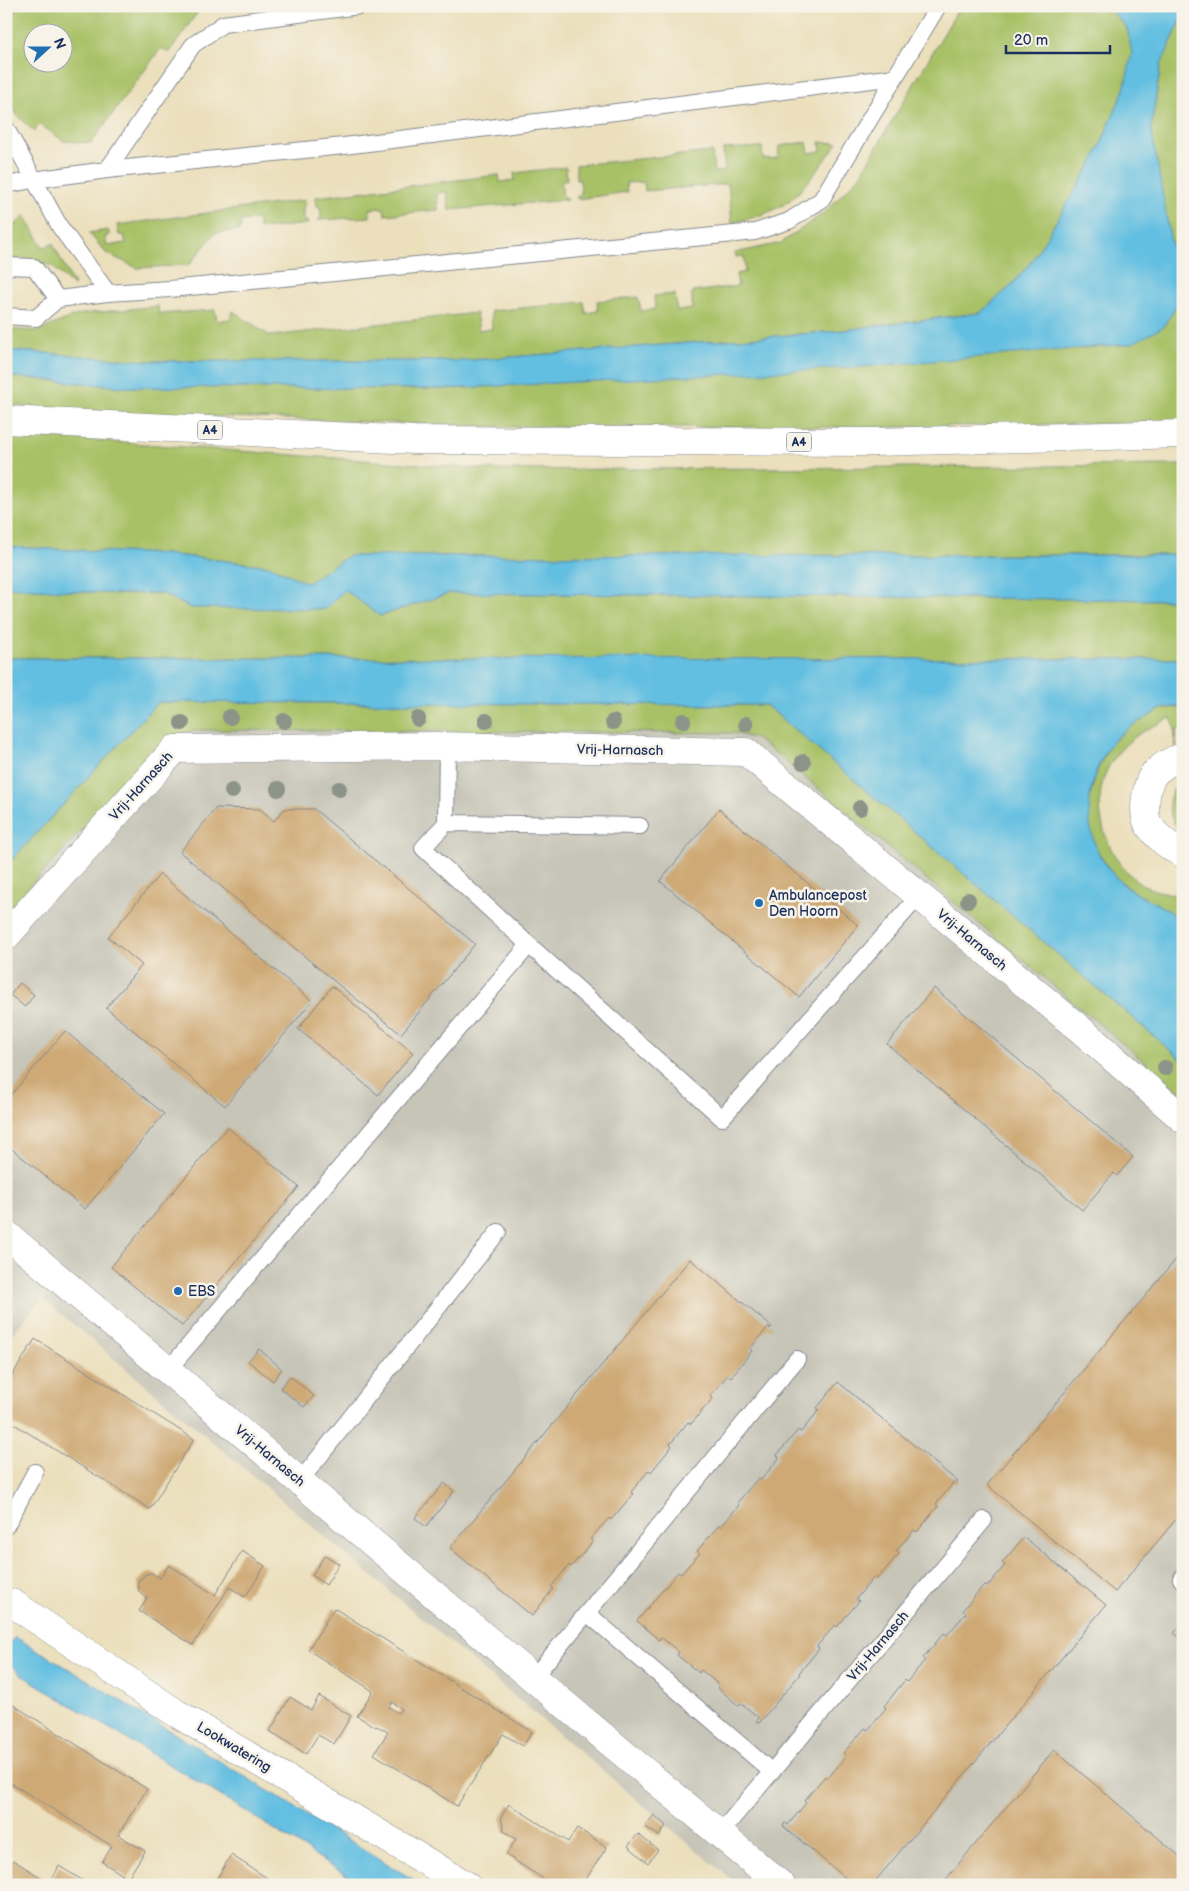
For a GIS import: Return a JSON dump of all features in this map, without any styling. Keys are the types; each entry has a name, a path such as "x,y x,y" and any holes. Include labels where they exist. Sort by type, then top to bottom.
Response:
{"main road":[{"name":"A4","path":"6,420 414,440 874,442 1183,434"},
{"name":"Vrij-Harnasch","path":"6,936 175,749 447,746 746,752 1081,1030 1183,1119"},
{"path":"1183,757 1166,764 1152,776 1144,802 1147,822 1162,842 1183,854"},
{"name":"Vrij-Harnasch","path":"6,1234 782,1885"},
{"name":"Lookwatering","path":"6,1603 12,1603 184,1718 466,1885"}],"lane":[{"path":"107,170 193,45 223,24 359,6"},
{"path":"6,316 36,318 58,299 755,232 789,221 822,200 938,6"},
{"path":"6,185 107,170 344,146 895,77"},
{"path":"6,128 60,227 108,293"},
{"path":"6,266 34,267 58,299"},
{"path":"447,746 446,822 423,848 722,1118 919,896"},
{"path":"446,822 640,826"},
{"path":"168,1370 529,945"},
{"path":"300,1481 498,1232"},
{"path":"533,1678 798,1359"},
{"path":"6,1526 35,1472"},
{"name":"Vrij-Harnasch","path":"720,1834 984,1520"},
{"path":"587,1613 772,1772"}],"shaded area":[{"path":"6,569 663,586 1183,1032 1183,1885 738,1885 42,1298 6,1342"}],"green space":[{"path":"20,6 202,6 169,53 161,48 91,143 64,141 39,124 34,132 17,115 6,92 6,22"},
{"path":"960,6 1107,6 1127,28 1133,53 1124,90 1095,158 1032,261 1010,287 980,313 827,332 460,361 145,361 6,350 6,329 39,331 82,314 158,306 159,314 215,310 217,321 231,319 233,311 270,336 476,313 479,330 492,329 491,311 584,302 586,313 598,311 597,301 638,297 641,311 655,309 654,296 675,294 677,311 692,309 692,292 738,286 736,274 745,272 744,256 736,257 735,253 781,243 825,212 859,177"},
{"path":"1183,16 1183,422 896,427 504,427 120,413 6,405 6,376 123,387 443,389 1131,344 1164,212 1151,128 1161,64"},
{"path":"807,142 809,153 821,151 820,142 838,143 806,184 791,199 771,211 732,223 728,184 645,191 644,182 626,183 627,192 577,199 577,196 581,196 580,180 576,180 576,165 712,152 714,172 725,171 723,149 762,147 763,159 778,158 779,146"},
{"path":"566,167 567,180 561,181 563,198 566,197 567,200 449,210 447,192 437,193 438,210 385,215 384,208 370,209 370,217 318,220 321,219 320,207 317,206 316,197 499,175 500,182 515,180 514,173"},
{"path":"305,200 303,220 307,221 308,224 259,229 258,219 241,221 240,230 215,233 189,265 137,268 106,253 89,233 108,230 110,235 105,237 107,246 126,243 124,235 119,235 117,225"},
{"path":"25,215 43,247 53,244 73,286 52,266 30,260 6,259 6,241 13,238 10,228"},
{"path":"6,434 499,470 1183,465 1183,555 348,556 307,583 270,566 165,554 6,547"},
{"path":"6,587 120,594 161,593 191,608 345,590 380,616 450,593 1183,600 1183,659 6,658"},
{"path":"158,702 766,705 1183,1061 1183,1094 777,754 756,739 734,733 202,730 189,732 172,738 157,748 6,912 6,866"},
{"path":"1183,707 1183,728 1176,731 1176,747 1174,725 1171,718 1139,734 1119,752 1105,776 1101,793 1100,811 1110,848 1120,864 1132,877 1147,887 1180,896 1183,889 1183,941 1181,927 1161,906 1135,893 1113,875 1095,848 1089,824 1089,799 1097,771 1109,746 1129,727 1163,708"},
{"path":"1183,781 1183,832 1173,821 1169,806 1172,792"}],"water":[{"path":"1107,6 1183,6 1183,16 1161,64 1151,128 1181,299 1163,327 1131,344 862,367 443,389 123,387 6,376 6,350 145,361 460,361 827,332 980,313 1010,287 1032,261 1095,158 1124,90 1132,53 1127,28"},
{"path":"6,547 165,554 270,566 307,583 348,556 1183,555 1183,600 450,593 380,616 345,590 325,609 191,608 161,593 120,594 6,587"},
{"path":"6,658 1183,659 1183,707 1159,710 1129,728 1111,743 1094,779 1089,813 1091,830 1096,846 1103,861 1114,875 1131,890 1170,912 1181,927 1183,942 1181,981 1183,984 1183,1061 766,705 158,702 6,866"},
{"path":"15,1637 422,1885 362,1885 236,1805 23,1676 6,1660 6,1647"}],"building":[{"path":"6,273 10,274 8,299 6,299"},
{"path":"216,808 260,809 274,821 284,809 314,809 475,944 401,1034 340,986 180,852"},
{"name":"Ambulancepost Den Hoorn","path":"719,809 858,925 799,997 660,881"},
{"path":"160,874 312,1001 225,1106 106,1008 142,965 108,937"},
{"path":"20,983 34,995 25,1007 10,995"},
{"path":"332,986 413,1053 378,1095 298,1029"},
{"path":"934,988 1133,1157 1117,1176 1114,1173 1082,1210 887,1044"},
{"path":"65,1031 164,1114 85,1209 6,1144 6,1101"},
{"path":"227,1127 299,1187 182,1326 111,1267"},
{"path":"1183,1251 1183,1511 1115,1592 987,1485"},
{"path":"690,1259 772,1327 770,1329 768,1327 731,1377 728,1375 710,1396 713,1398 691,1424 688,1422 670,1444 672,1446 651,1472 649,1470 631,1492 633,1494 611,1520 609,1518 590,1539 593,1541 571,1567 569,1565 551,1587 553,1589 532,1616 450,1548"},
{"path":"35,1339 194,1439 150,1509 6,1419 6,1385"},
{"path":"259,1349 282,1369 273,1381 248,1361"},
{"path":"290,1376 314,1396 304,1407 280,1388"},
{"path":"838,1382 958,1482 956,1484 954,1482 917,1532 914,1530 896,1551 899,1554 877,1579 874,1577 856,1599 859,1601 837,1627 835,1625 817,1646 819,1649 759,1723 756,1721 759,1718 741,1703 739,1706 701,1670 699,1673 677,1655 679,1652 661,1637 659,1640 637,1621 678,1572 681,1574 700,1553 697,1551 719,1525 721,1527 739,1505 737,1503 758,1478 761,1480 779,1458 777,1455 798,1430 801,1432"},
{"path":"444,1483 454,1491 426,1527 415,1518"},
{"path":"1024,1537 1106,1605 872,1885 854,1885 783,1826 785,1823 788,1825 806,1803 804,1801 825,1776 828,1778 846,1756 843,1753 865,1728 868,1730 886,1708 884,1706 905,1680 907,1682 925,1660 923,1658 944,1633 947,1635 966,1613 963,1610 984,1585 987,1587 1005,1565 1002,1563"},
{"path":"242,1551 265,1566 245,1597 229,1587 193,1645 139,1611 147,1598 139,1592 138,1581 146,1574 152,1573 160,1578 169,1565 215,1595"},
{"path":"325,1555 339,1564 326,1585 312,1575"},
{"path":"334,1608 532,1732 523,1746 503,1734 457,1806 374,1754 388,1732 357,1716 373,1691 308,1650","holes":["392,1702 402,1709 398,1713 389,1707"]},
{"path":"1183,1623 1183,1641 1174,1633"},
{"path":"319,1696 351,1716 334,1744 318,1735 306,1754 270,1731 290,1697 311,1710"},
{"path":"7,1701 147,1789 118,1835 145,1851 128,1878 102,1862 112,1846 6,1780"},
{"path":"1054,1750 1183,1859 1183,1885 953,1885 946,1879"},
{"path":"509,1804 568,1842 577,1828 607,1847 582,1885 553,1885 506,1855 516,1839 504,1831 501,1817"},
{"path":"654,1815 666,1826 659,1836 645,1826"},
{"path":"638,1834 658,1850 648,1863 628,1846"},
{"path":"231,1855 278,1885 213,1885"},
{"path":"13,1860 50,1883 59,1866 90,1885 6,1885 6,1871"}],"place":[{"name":"Ambulancepost Den Hoorn","path":"759,903"},
{"name":"EBS","path":"178,1291"}]}
